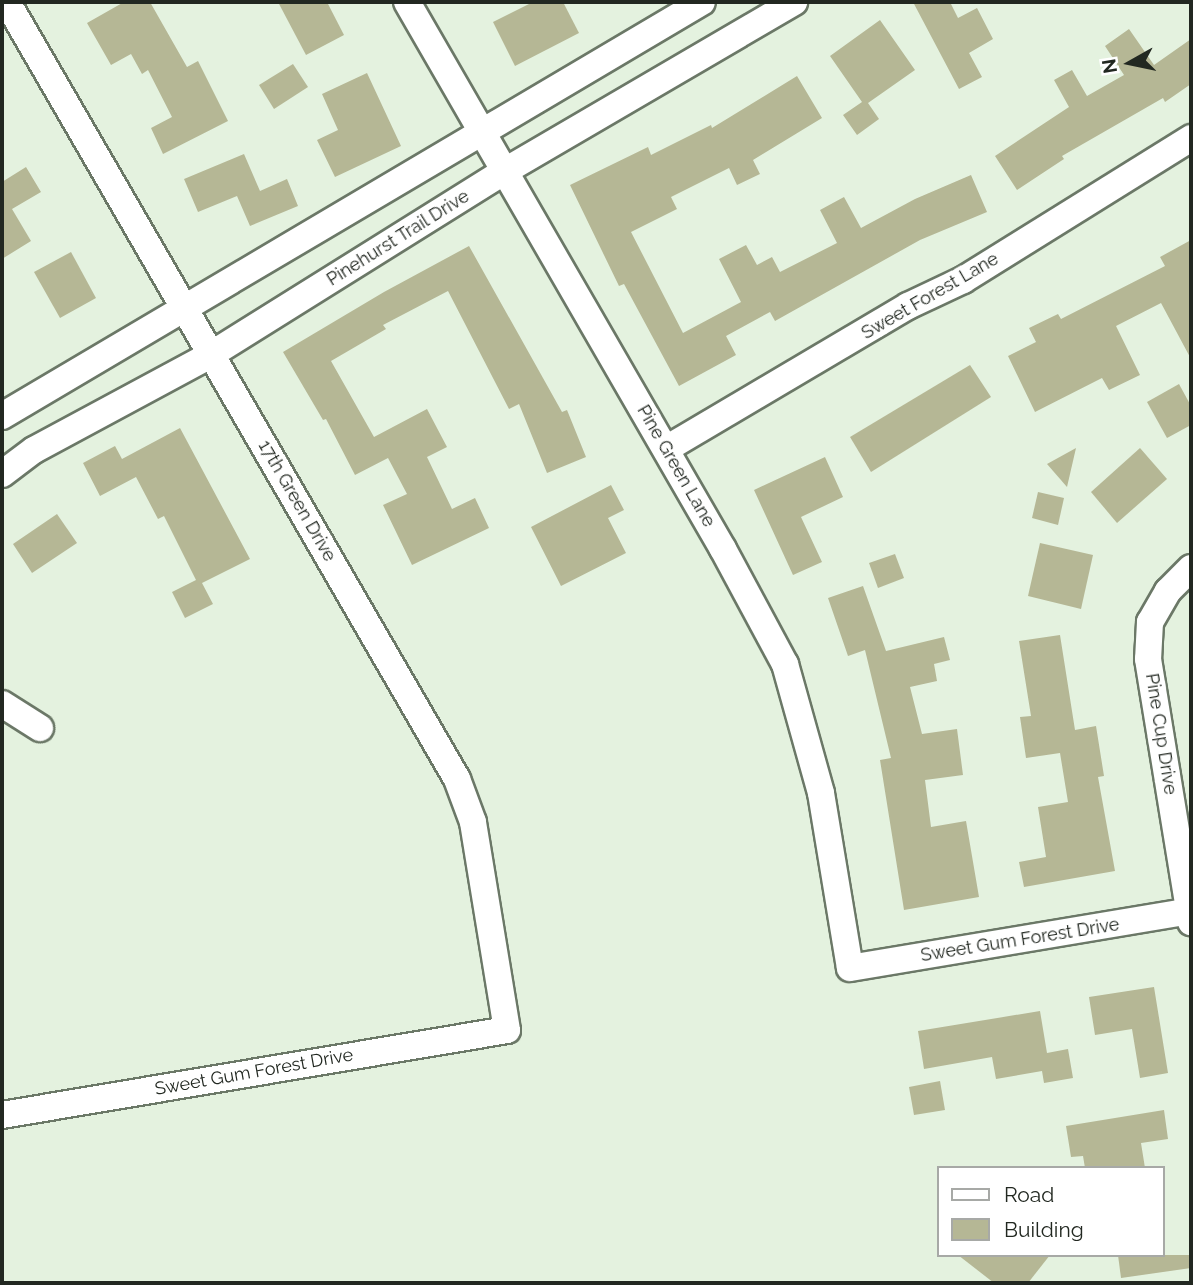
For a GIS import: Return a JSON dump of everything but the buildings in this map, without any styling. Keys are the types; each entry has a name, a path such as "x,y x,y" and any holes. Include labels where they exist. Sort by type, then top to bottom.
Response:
{"street":[{"name":"17th Green Drive","path":"7,2 457,779 473,822 507,1030"},
{"name":"Pine Green Lane","path":"407,2 666,449 785,664 821,793 850,968"},
{"path":"2,416 702,2"},
{"name":"Pinehurst Trail Drive","path":"2,474 34,450 212,354 505,171 794,2"},
{"name":"Sweet Forest Lane","path":"666,449 908,306 963,280 1191,138"},
{"name":"Pine Cup Drive","path":"1191,568 1168,591 1150,622 1148,659 1191,915"},
{"path":"2,704 40,729"},
{"name":"Sweet Gum Forest Drive","path":"850,968 1191,915"},
{"name":"Sweet Gum Forest Drive","path":"2,1115 507,1030"}]}
